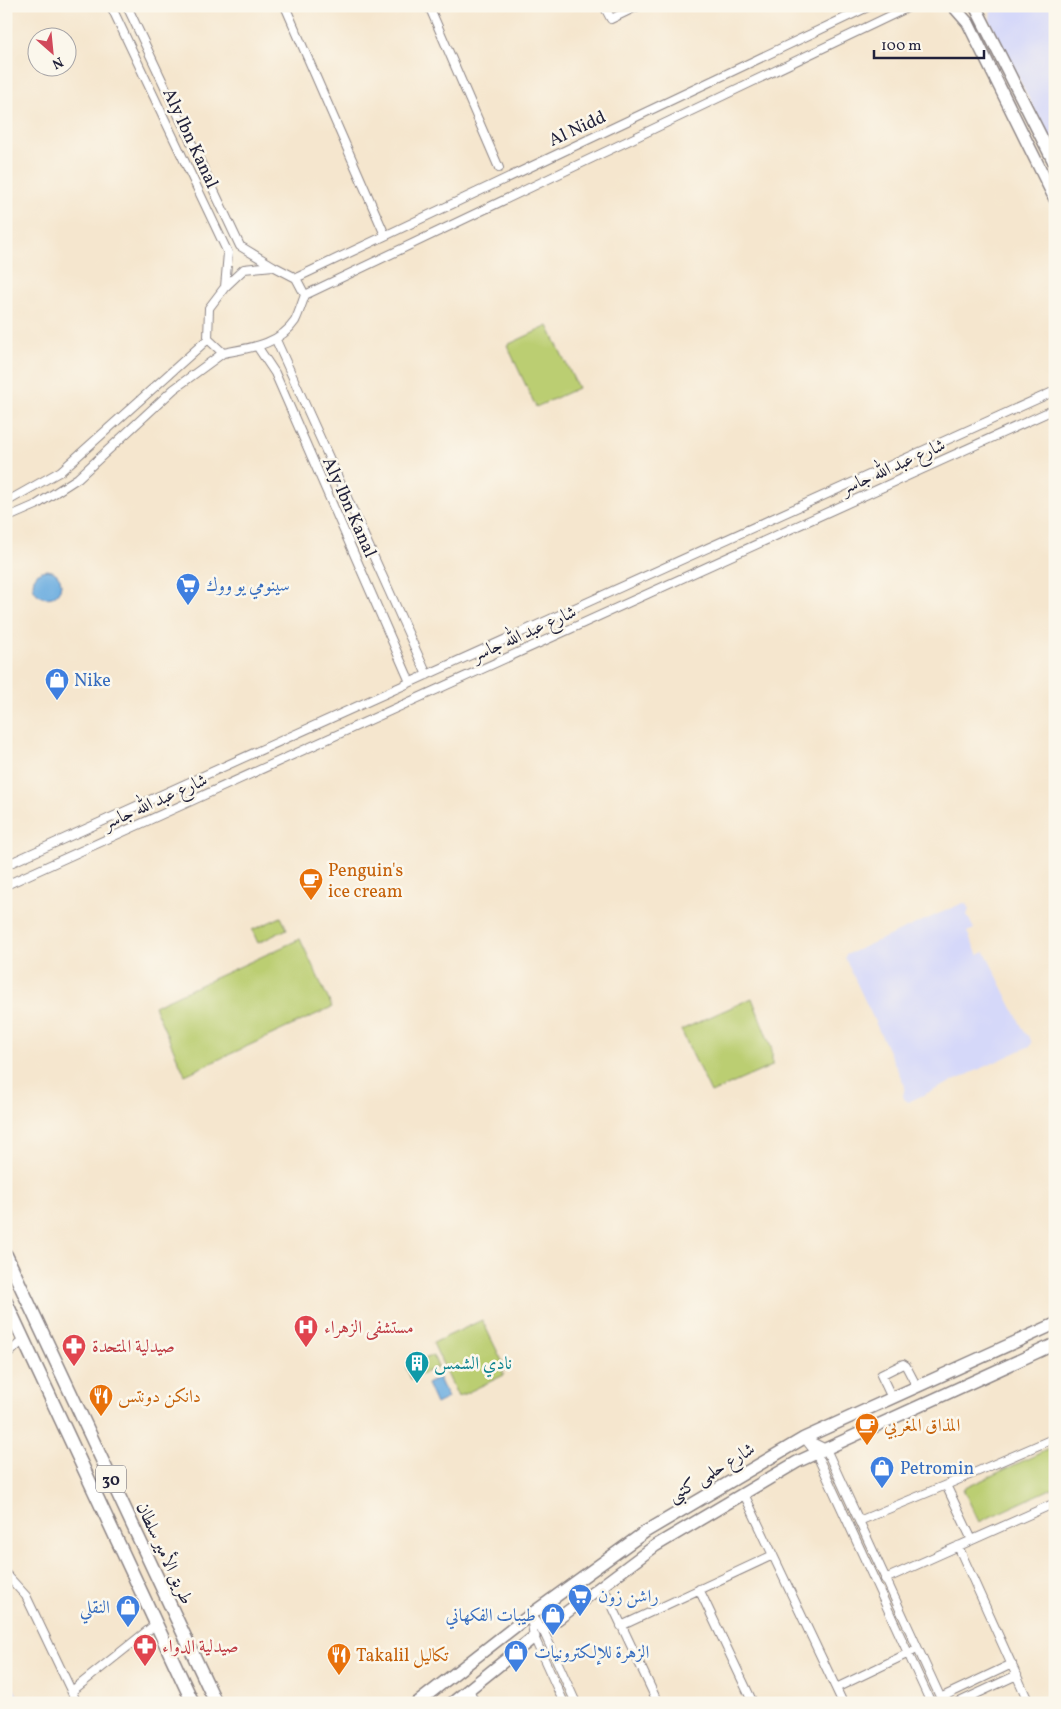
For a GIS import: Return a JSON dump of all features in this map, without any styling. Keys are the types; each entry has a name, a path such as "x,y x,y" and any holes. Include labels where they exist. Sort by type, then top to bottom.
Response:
{"main road":[{"name":"طريق الأمير سلطان","path":"6,1255 216,1703"},
{"name":"30","path":"6,1302 193,1703"},
{"path":"107,1518 125,1508"}],"street":[{"name":"Aly Ibn Kanal","path":"111,6 228,253 224,287"},
{"path":"127,6 240,246 296,278 305,295"},
{"path":"285,6 385,235"},
{"path":"429,6 499,168"},
{"path":"604,6 611,19 638,6"},
{"name":"Al Nidd","path":"296,278 870,6"},
{"path":"6,518 36,505 78,478 167,395 223,353 276,340 295,321 305,295 911,6"},
{"path":"949,6 955,6 968,23 1055,199"},
{"path":"975,6 1055,164"},
{"path":"184,159 197,154"},
{"path":"6,502 61,471 208,339 209,308 224,287 244,269 273,266"},
{"path":"208,339 223,353"},
{"path":"276,340 427,675"},
{"name":"Aly Ibn Kanal","path":"257,346 275,373 410,682"},
{"path":"158,384 167,395"},
{"name":"شارع عبد الله جاسر","path":"6,865 1055,391"},
{"name":"شارع عبد الله جاسر","path":"6,885 1055,409"},
{"path":"96,439 107,451"},
{"path":"911,456 916,472"},
{"path":"42,482 50,496"},
{"path":"291,736 299,752"},
{"name":"شارع حلمى كتبى","path":"418,1703 530,1616 644,1532 804,1438 1055,1324"},
{"path":"6,1356 24,1339"},
{"name":"شارع حلمى كتبى","path":"452,1703 655,1546 797,1462 1055,1344"},
{"path":"892,1398 881,1375 903,1364 906,1366 917,1387"},
{"path":"804,1438 821,1451 859,1521 942,1700 1012,1664"},
{"path":"859,1521 1055,1438"},
{"path":"821,1451 931,1703"},
{"path":"946,1485 972,1540"},
{"path":"744,1494 843,1703"},
{"path":"885,1579 1055,1502"},
{"path":"958,1546 1030,1703"},
{"path":"621,1626 773,1555"},
{"path":"6,1574 26,1596 77,1703"},
{"path":"603,1586 658,1703"},
{"path":"699,1590 753,1703"},
{"path":"530,1616 576,1703"},
{"path":"72,1691 156,1624"},
{"path":"539,1634 564,1703"},
{"path":"836,1688 917,1649"},
{"path":"957,1703 1017,1675"},
{"path":"469,1689 475,1703"}],"shaded area":[{"path":"991,6 1055,6 1055,151 990,21"},
{"path":"963,903 969,909 967,915 974,929 967,932 978,955 985,952 1025,1033 1029,1036 1032,1043 1030,1046 908,1102 903,1096 905,1086 845,958 846,955"},
{"path":"6,1670 21,1703 6,1703"}],"green space":[{"path":"548,326 578,388 536,407 507,345"},
{"path":"281,917 287,929 258,943 252,930"},
{"path":"300,939 332,1007 185,1075 154,1006"},
{"path":"752,998 772,1050 772,1066 711,1093 681,1030"},
{"path":"482,1320 506,1369 502,1371 504,1375 458,1397 433,1343"},
{"path":"433,1355 438,1367 411,1379 406,1367"},
{"path":"1055,1446 1055,1487 979,1522 963,1489"}],"water":[{"path":"47,570 57,574 61,584 57,594 47,598 37,594 33,584 37,574"},
{"path":"439,1378 448,1398 436,1404 427,1384"}],"place":[{"name":"سينومي يو ووك","path":"188,606"},
{"name":"Nike","path":"57,701"},
{"name":"Penguin's ice cream","path":"311,901"},
{"name":"مستشفى الزهراء","path":"306,1348"},
{"name":"صيدلية المتحدة","path":"74,1367"},
{"name":"نادي الشمس","path":"417,1384"},
{"name":"دانكن دونتس","path":"101,1417"},
{"name":"المذاق المغربي","path":"867,1446"},
{"name":"Petromin","path":"882,1489"},
{"name":"راشن زون","path":"580,1617"},
{"name":"النقلي","path":"128,1628"},
{"name":"طيبات الفكهاني","path":"553,1636"},
{"name":"صيدلية الدواء","path":"145,1667"},
{"name":"الزهرة للإلكترونيات","path":"516,1673"},
{"name":"Takalil تكاليل","path":"339,1676"}]}
